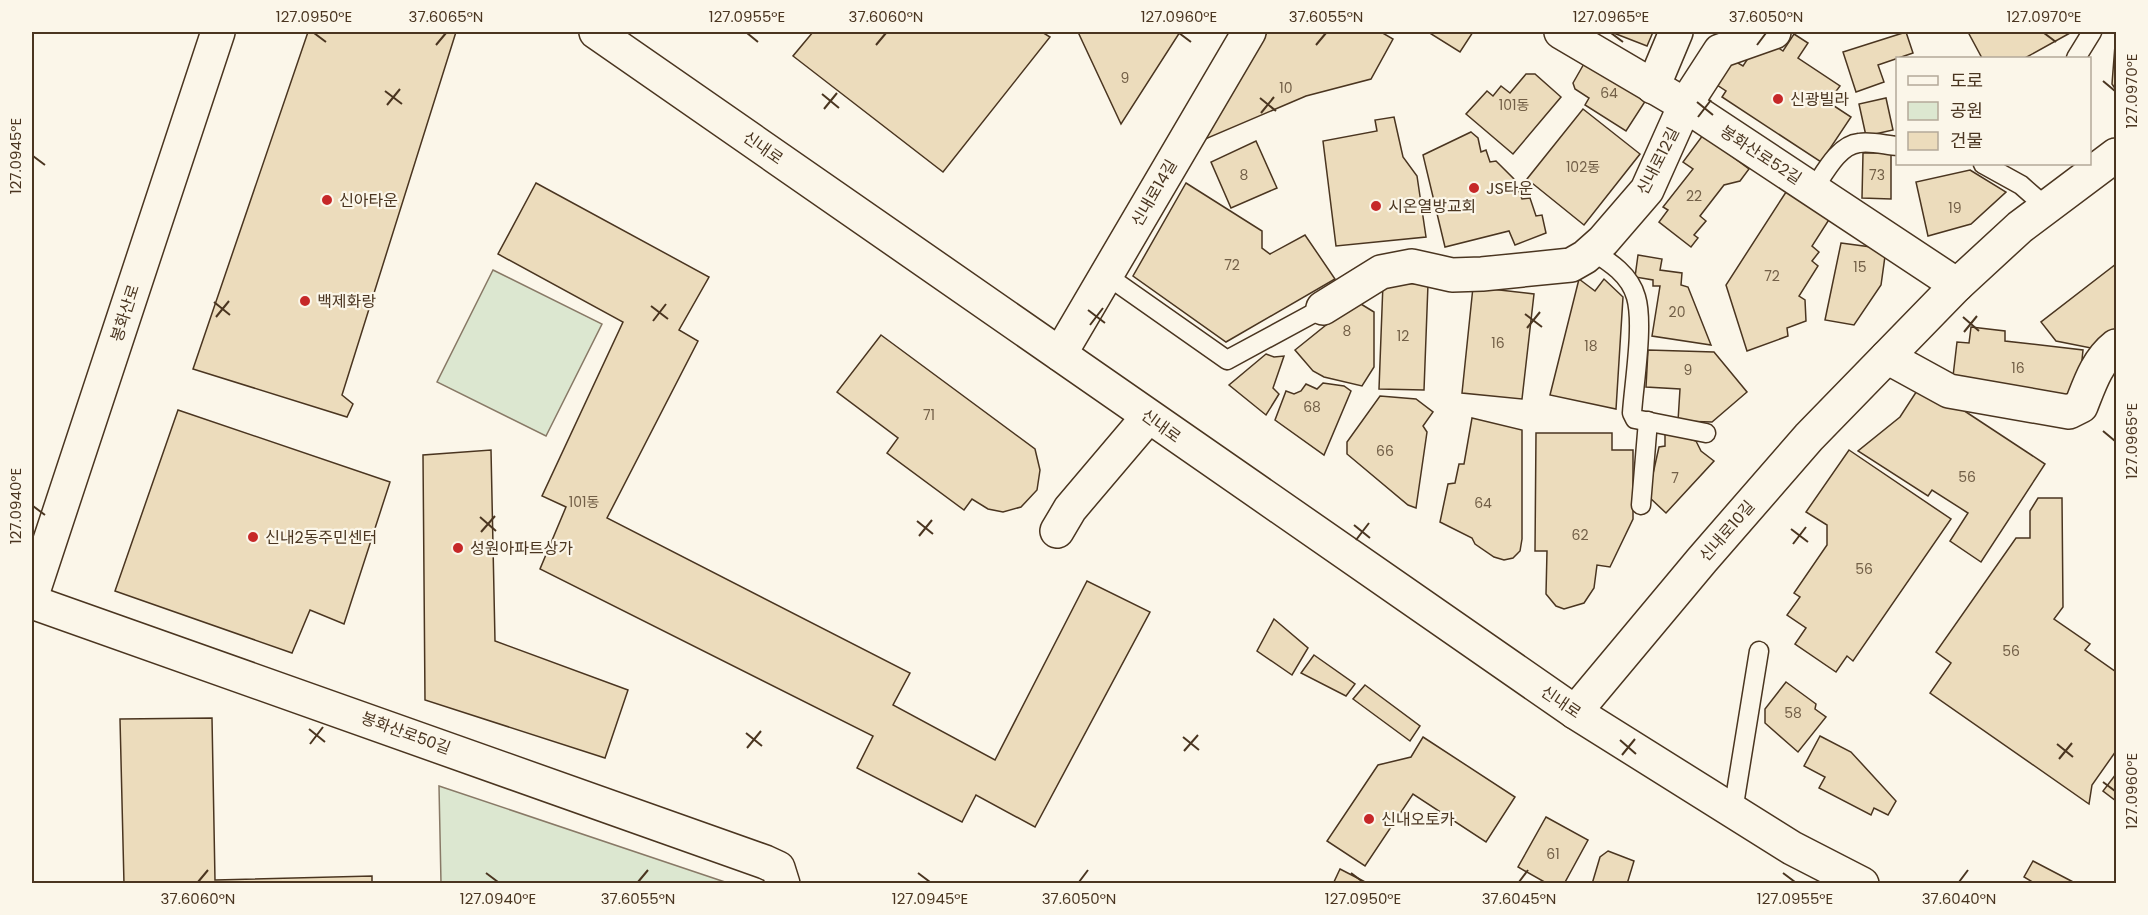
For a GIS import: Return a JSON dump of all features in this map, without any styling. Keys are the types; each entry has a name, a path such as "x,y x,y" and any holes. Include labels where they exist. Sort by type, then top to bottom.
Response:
{"street":[{"name":"봉화산로","path":"32,595 218,32"},
{"name":"신내로","path":"596,32 1575,712 1792,848 1862,884"},
{"name":"신내로14길","path":"1060,354 1249,32"},
{"name":"봉화산로52길","path":"1561,32 1685,105 1957,285"},
{"path":"1653,87 1676,32"},
{"name":"신내로12길","path":"1323,308 1381,272 1412,266 1452,275 1571,265 1592,251 1647,190 1685,105 1720,51 1774,32"},
{"name":"신내로10길","path":"1575,712 1802,446 1887,357 1957,285 2046,207 2098,169"},
{"path":"1887,357 1949,391 2069,412 2081,406 2091,377 2101,361 2116,346"},
{"path":"1057,531 1070,509 1148,417"},
{"name":"봉화산로50길","path":"32,602 341,709 781,876"}],"lane":[{"path":"2077,57 2091,32"},
{"path":"1813,190 1838,155 1847,147 1858,143 1896,146"},
{"path":"1985,165 2021,185 2046,207"},
{"path":"1592,251 1619,269 1636,297 1638,319 1632,412 1635,418 1706,433"},
{"path":"1106,275 1227,360 1323,308"},
{"path":"1641,505 1648,421"},
{"path":"1733,811 1759,651"}],"green space":[{"path":"493,270 602,324 546,436 437,382"},
{"path":"439,786 728,883 441,883"}],"building":[{"name":"신아타운","path":"308,32 456,32 342,395 353,404 347,417 193,369"},
{"path":"813,32 1042,32 1050,37 943,172 793,56"},
{"path":"1078,32 1180,32 1121,124"},
{"path":"1267,32 1381,32 1393,39 1371,79 1306,96 1203,140"},
{"path":"1428,32 1473,32 1460,52"},
{"path":"1611,32 1653,32 1647,46"},
{"path":"1906,32 1913,53 1878,65 1884,82 1856,92 1843,52"},
{"path":"1968,32 2070,33 2027,57 1981,57"},
{"path":"2116,32 2116,90 2112,84"},
{"name":"신광빌라","path":"1794,34 1808,43 1798,58 1840,86 1828,102 1851,117 1821,162 1722,97 1726,91 1714,83 1731,59 1743,66 1758,43 1768,41 1783,51"},
{"path":"1585,62 1646,100 1626,131 1585,105 1589,98 1575,89 1573,83"},
{"path":"1526,74 1535,74 1561,97 1513,154 1466,114 1487,91 1493,96 1501,86 1510,93"},
{"path":"1886,98 1893,130 1866,136 1859,104"},
{"path":"1583,109 1640,154 1584,225 1527,179"},
{"name":"시온열방교회","path":"1394,117 1403,157 1417,176 1426,237 1336,246 1323,141 1377,131 1375,120"},
{"name":"JS타운","path":"1471,132 1478,138 1481,152 1486,150 1490,162 1496,161 1514,179 1522,199 1530,198 1536,216 1542,215 1546,233 1515,245 1509,231 1445,247 1423,155"},
{"path":"1703,135 1749,169 1740,181 1724,185 1700,216 1706,221 1694,235 1698,238 1691,247 1659,222 1668,210 1663,207 1693,169 1683,162"},
{"path":"1256,141 1277,188 1231,208 1211,162"},
{"path":"1863,153 1891,153 1891,199 1862,198"},
{"path":"1970,170 2006,192 1971,224 1928,236 1916,182"},
{"path":"536,183 709,277 679,330 698,341 607,518 910,673 893,705 995,760 1087,581 1150,612 1035,827 976,795 962,822 857,768 873,736 540,569 566,507 542,496 623,322 498,254"},
{"path":"1186,183 1262,231 1262,248 1270,254 1305,235 1335,279 1226,342 1133,276"},
{"path":"1788,189 1832,215 1812,246 1819,252 1812,261 1818,266 1799,296 1805,300 1806,321 1787,328 1788,336 1747,351 1726,285"},
{"path":"1841,243 1886,249 1881,285 1854,325 1825,320"},
{"path":"1638,255 1662,259 1660,270 1682,273 1681,285 1688,287 1711,345 1652,336 1660,286 1653,286 1653,280 1635,277"},
{"path":"2116,264 2116,333 2091,348 2056,341 2041,322"},
{"path":"1579,279 1595,291 1604,279 1623,297 1616,409 1550,395"},
{"path":"1383,283 1428,284 1424,390 1379,389"},
{"path":"1473,287 1534,294 1522,399 1462,393"},
{"path":"1356,301 1374,312 1374,367 1362,386 1324,377 1313,371 1295,350"},
{"path":"1971,327 2005,331 2005,341 2083,350 2078,399 1952,385 1957,342 1969,343"},
{"path":"881,335 1035,449 1040,470 1037,490 1021,507 1003,512 988,509 972,499 964,510 887,453 898,438 837,392"},
{"path":"1648,350 1714,352 1747,392 1712,422 1678,421 1680,389 1646,387"},
{"path":"1266,354 1274,357 1284,356 1273,388 1279,394 1266,415 1229,385"},
{"path":"1323,383 1344,386 1351,391 1324,455 1275,420 1286,391 1294,394 1301,391 1306,384 1317,389"},
{"path":"1922,383 2045,464 1981,562 1950,541 1968,513 1932,490 1928,496 1858,451 1900,417"},
{"path":"1380,396 1416,399 1433,412 1423,426 1427,432 1416,508 1408,505 1347,454 1347,442"},
{"name":"신내2동주민센터","path":"178,410 390,482 344,624 310,610 292,653 115,591"},
{"path":"1472,418 1522,430 1522,539 1520,551 1513,558 1504,560 1494,557 1475,544 1472,538 1440,522 1448,484 1455,483 1459,464 1464,464"},
{"path":"1665,431 1696,441 1701,451 1714,461 1666,513 1648,496 1659,447 1665,446"},
{"path":"1536,433 1612,433 1612,450 1633,450 1633,519 1610,567 1597,565 1594,588 1584,603 1564,609 1556,606 1546,594 1547,551 1535,551"},
{"name":"성원아파트상가","path":"491,450 495,641 628,690 605,758 425,700 423,455"},
{"path":"1849,450 1951,519 1853,661 1847,656 1836,672 1795,644 1806,628 1787,615 1800,597 1794,593 1827,545 1827,525 1806,512"},
{"path":"2038,498 2062,498 2063,607 2054,619 2090,644 2085,650 2116,672 2116,751 2092,785 2089,804 1930,693 1951,663 1936,652 2016,538 2030,538 2030,511"},
{"path":"1274,619 1308,648 1292,675 1257,651"},
{"path":"1314,655 1355,684 1346,696 1301,673"},
{"path":"1786,682 1816,704 1815,709 1826,717 1798,752 1765,723 1765,709"},
{"path":"1365,685 1420,726 1410,741 1353,699"},
{"path":"212,718 215,880 372,876 372,884 124,884 120,719"},
{"path":"1820,736 1851,752 1896,801 1888,815 1874,808 1871,815 1819,788 1825,777 1804,766"},
{"name":"신내오토카","path":"1423,737 1515,797 1486,842 1413,794 1365,866 1327,841 1378,765 1411,757"},
{"path":"2116,774 2116,801 2103,791"},
{"path":"1546,817 1588,840 1564,884 1548,884 1518,867"},
{"path":"1608,851 1634,861 1627,884 1592,884 1600,857"},
{"path":"2033,861 2077,884 2036,884 2024,877"},
{"path":"1340,869 1369,884 1333,884"}],"place":[{"name":"신광빌라","path":"1778,99"},
{"name":"JS타운","path":"1474,188"},
{"name":"신아타운","path":"327,200"},
{"name":"시온열방교회","path":"1376,206"},
{"name":"백제화랑","path":"305,301"},
{"name":"신내2동주민센터","path":"253,537"},
{"name":"성원아파트상가","path":"458,548"},
{"name":"신내오토카","path":"1369,819"}]}
